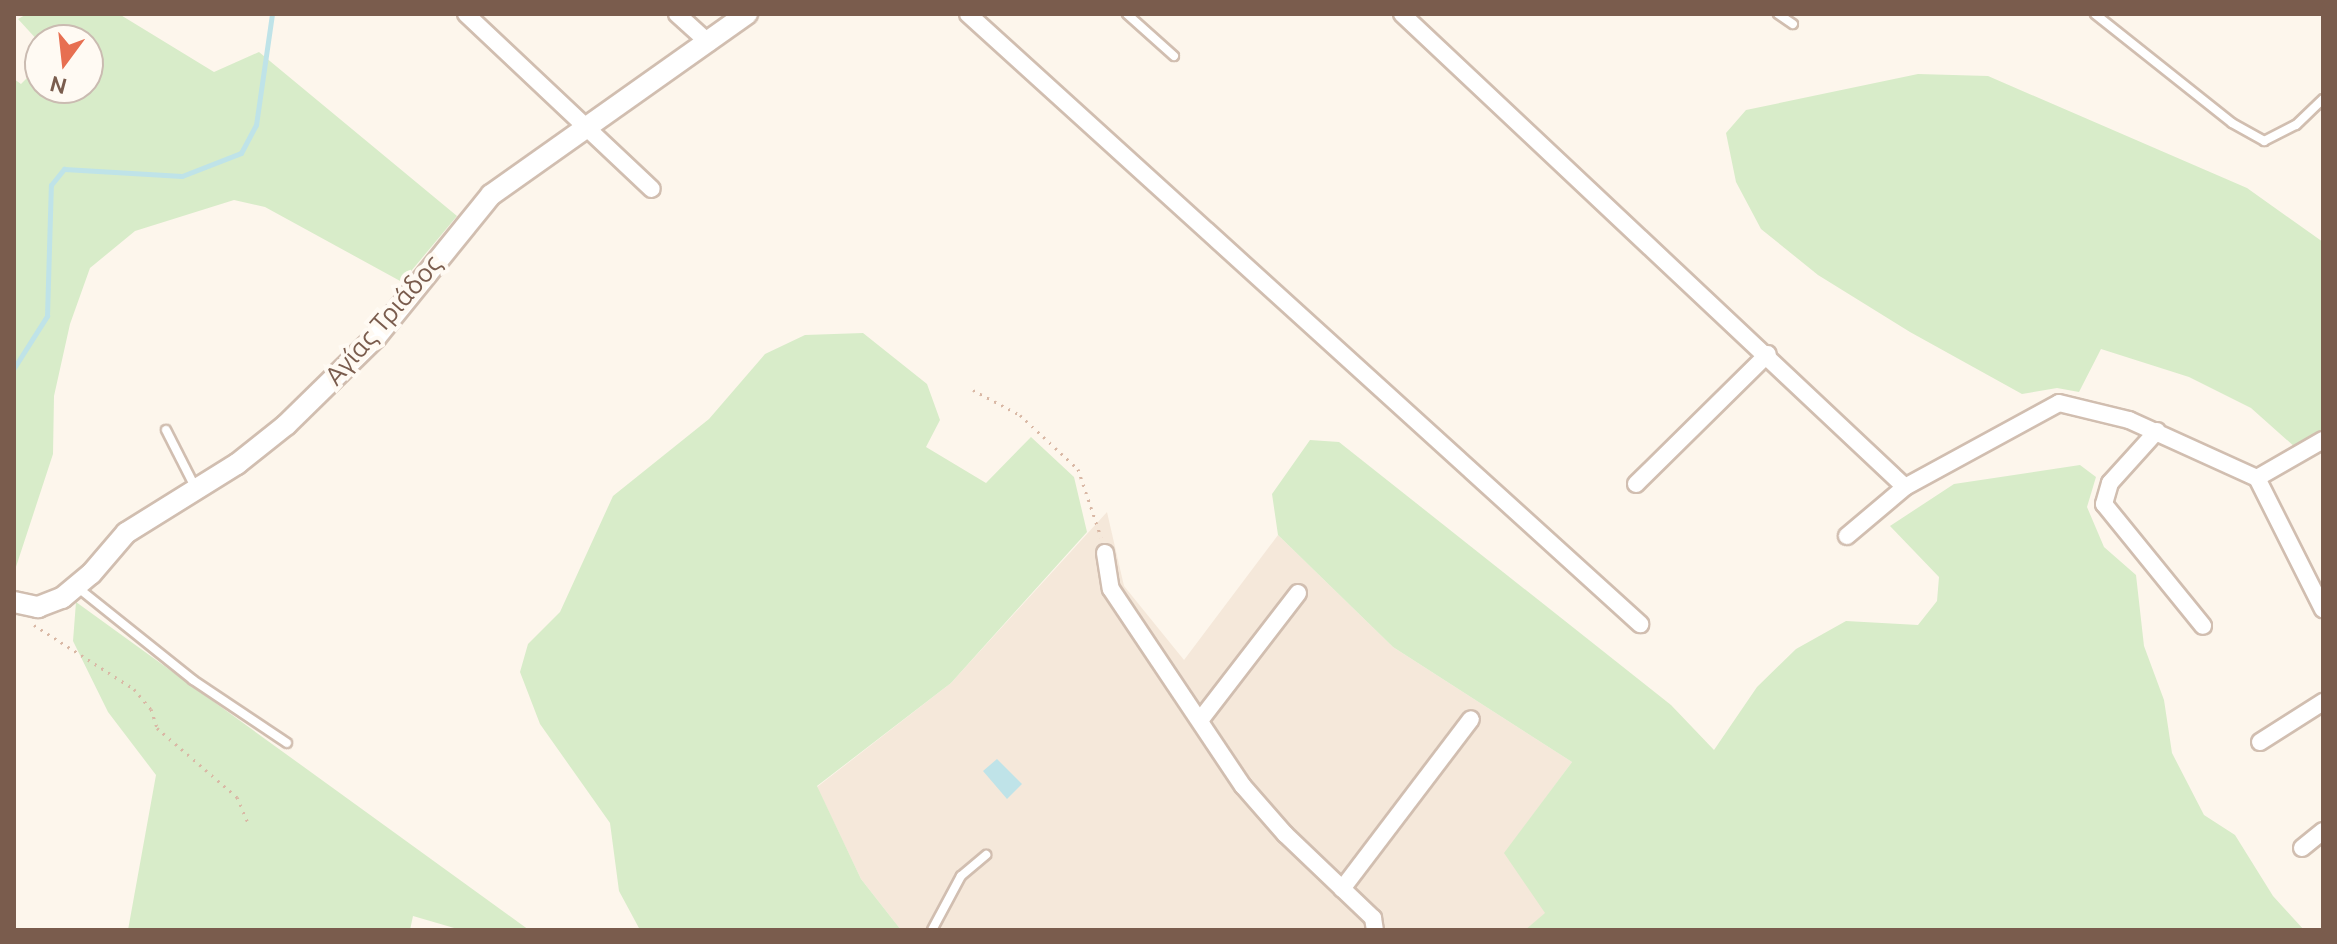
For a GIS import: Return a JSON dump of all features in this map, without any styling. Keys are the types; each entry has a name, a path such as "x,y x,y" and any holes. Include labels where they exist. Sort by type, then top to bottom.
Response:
{"street":[{"path":"466,14 652,189"},
{"path":"677,14 709,43"},
{"name":"Αγίας Τριάδος","path":"17,606 38,607 77,586 126,533 195,487 237,464 286,425 376,337 491,195 585,125 709,43 747,14"},
{"path":"968,14 1640,624"},
{"path":"1402,14 1768,354 1905,487"},
{"path":"1636,484 1768,354"},
{"path":"1847,536 1905,487 2059,403 2083,405 2157,431 2257,478 2318,579 2323,609"},
{"path":"2157,431 2110,483 2104,504 2203,626"},
{"path":"2257,478 2323,440"},
{"path":"1105,553 1111,589 1201,719 1243,786 1373,918 1375,930"},
{"path":"1201,719 1298,593"},
{"path":"2260,742 2323,702"},
{"path":"1342,889 1471,719"},
{"path":"2302,848 2323,831"}],"lane":[{"path":"1127,14 1174,56"},
{"path":"1778,14 1793,24"},
{"path":"2095,14 2232,123 2264,141 2296,125 2323,99"},
{"path":"166,430 195,487"},
{"path":"77,586 193,680 287,743"},
{"path":"932,930 961,876 986,855"}],"path":[{"path":"973,390 1020,415 1078,469 1105,553"},
{"path":"17,606 134,689 151,709 157,728 237,797 248,823"}],"shaded area":[{"path":"1107,512 1124,586 1184,660 1278,535 1393,647 1572,762 1505,853 1546,913 1525,930 901,930 861,879 817,787 951,683"}],"green space":[{"path":"27,14 119,14 214,72 259,52 457,216 402,282 265,207 234,200 135,231 90,268 70,324 54,396 53,454 14,573 14,79 21,84 24,81 24,104 104,104 104,24 24,26 18,19"},
{"path":"1918,74 1988,76 2247,188 2323,242 2323,434 2296,448 2251,408 2189,377 2101,349 2079,392 2057,388 2022,394 1910,332 1818,275 1761,229 1736,182 1726,133 1746,110"},
{"path":"863,333 927,384 940,420 926,447 986,483 1031,437 1074,477 1087,532 951,683 817,786 861,879 901,930 640,930 619,891 610,823 540,724 520,672 528,644 560,612 613,496 709,419 765,354 805,335"},
{"path":"1310,440 1339,442 1671,705 1714,750 1757,687 1796,649 1846,621 1918,625 1937,601 1939,577 1890,526 1954,484 2080,465 2096,477 2087,507 2104,547 2136,575 2144,646 2164,700 2172,753 2204,815 2235,835 2273,896 2304,930 1525,930 1545,913 1504,853 1572,762 1393,647 1278,535 1272,494"},
{"path":"76,602 529,930 461,930 413,916 410,930 128,930 156,775 108,712 73,641"}],"water":[{"path":"997,759 1022,784 1007,799 983,771"}],"waterway":[{"path":"14,368 47,316 51,185 64,169 182,176 241,153 256,125 272,14"}]}
